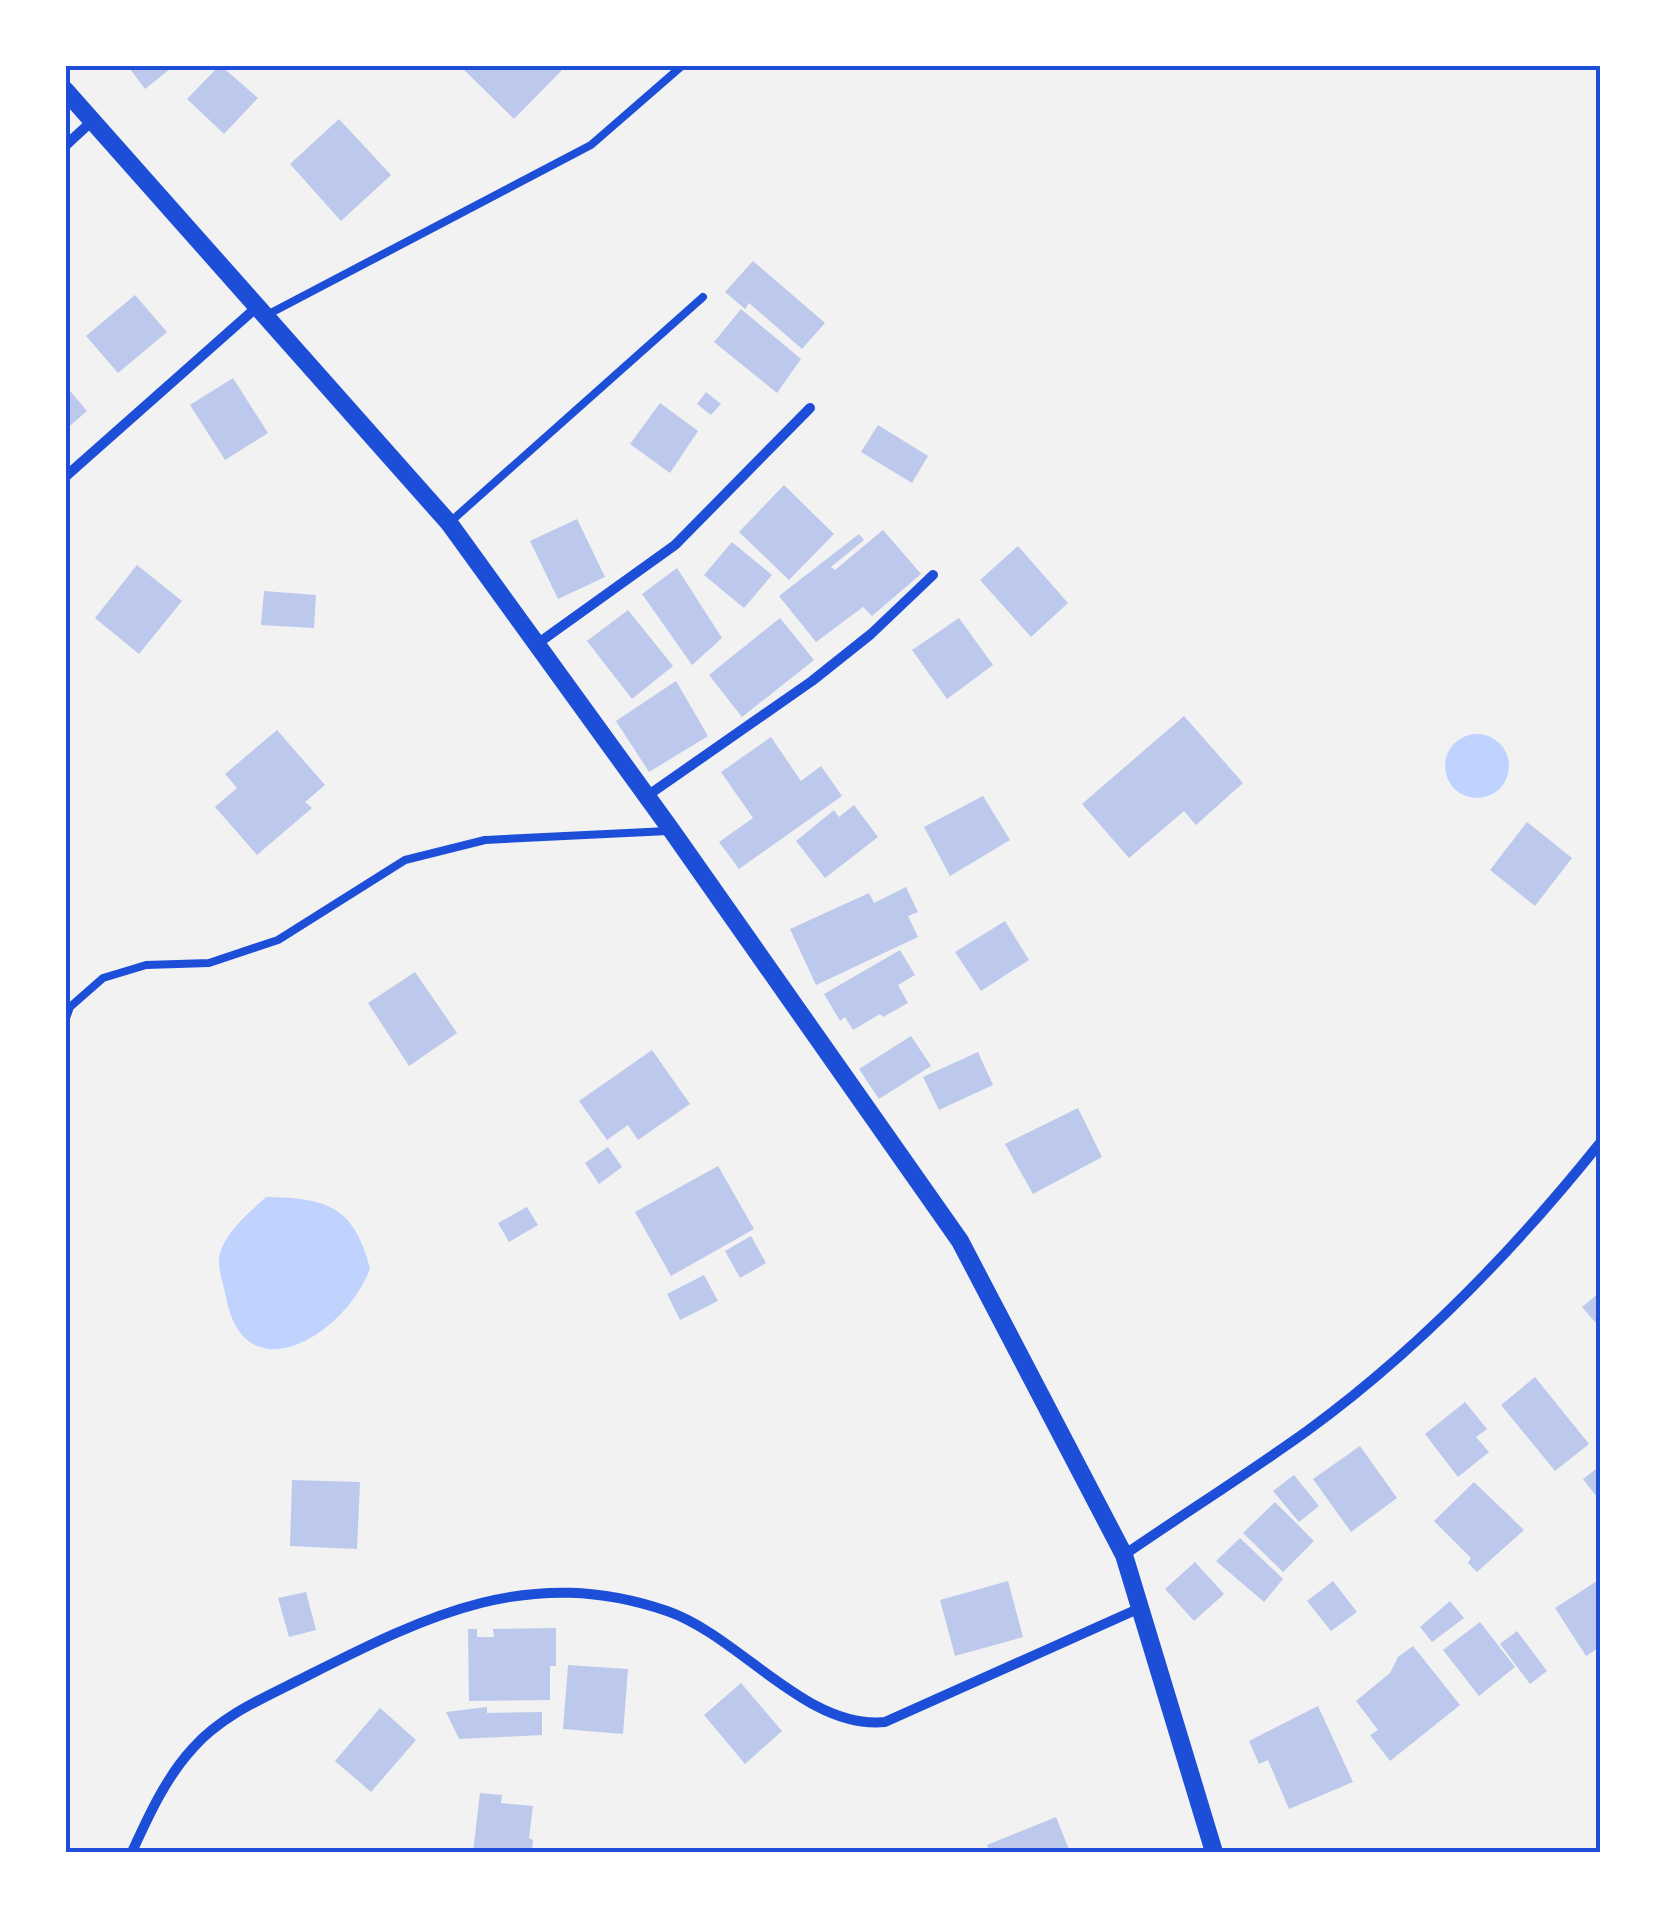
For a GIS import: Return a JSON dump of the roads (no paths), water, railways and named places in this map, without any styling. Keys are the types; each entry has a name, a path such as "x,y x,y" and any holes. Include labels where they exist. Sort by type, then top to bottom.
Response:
{"street":[{"path":"65,90 450,523 960,1241 1124,1555 1214,1852"},
{"path":"65,146 91,122"},
{"path":"65,477 261,312"},
{"path":"537,644 675,545 810,408"},
{"path":"647,796 812,681 871,634 933,575"},
{"path":"1124,1555 1309,1429 1416,1342 1538,1220 1600,1143"},
{"path":"132,1852 166,1786 191,1750 213,1728 259,1700 395,1631 492,1598 586,1593 669,1611 707,1629 831,1714 870,1724 885,1722 1140,1608"}],"lane":[{"path":"261,312 591,145 683,65"},
{"path":"450,523 703,297"},
{"path":"65,1020 70,1007 103,978 146,966 209,963 278,940 405,860 484,840 672,831"}],"water":[{"path":"1477,734 1499,744 1509,766 1499,788 1477,798 1455,788 1445,766 1455,744"},
{"path":"266,1197 305,1200 334,1209 355,1230 370,1268 359,1292 320,1332 297,1344 274,1349 254,1344 237,1328 219,1263 231,1233"}]}
